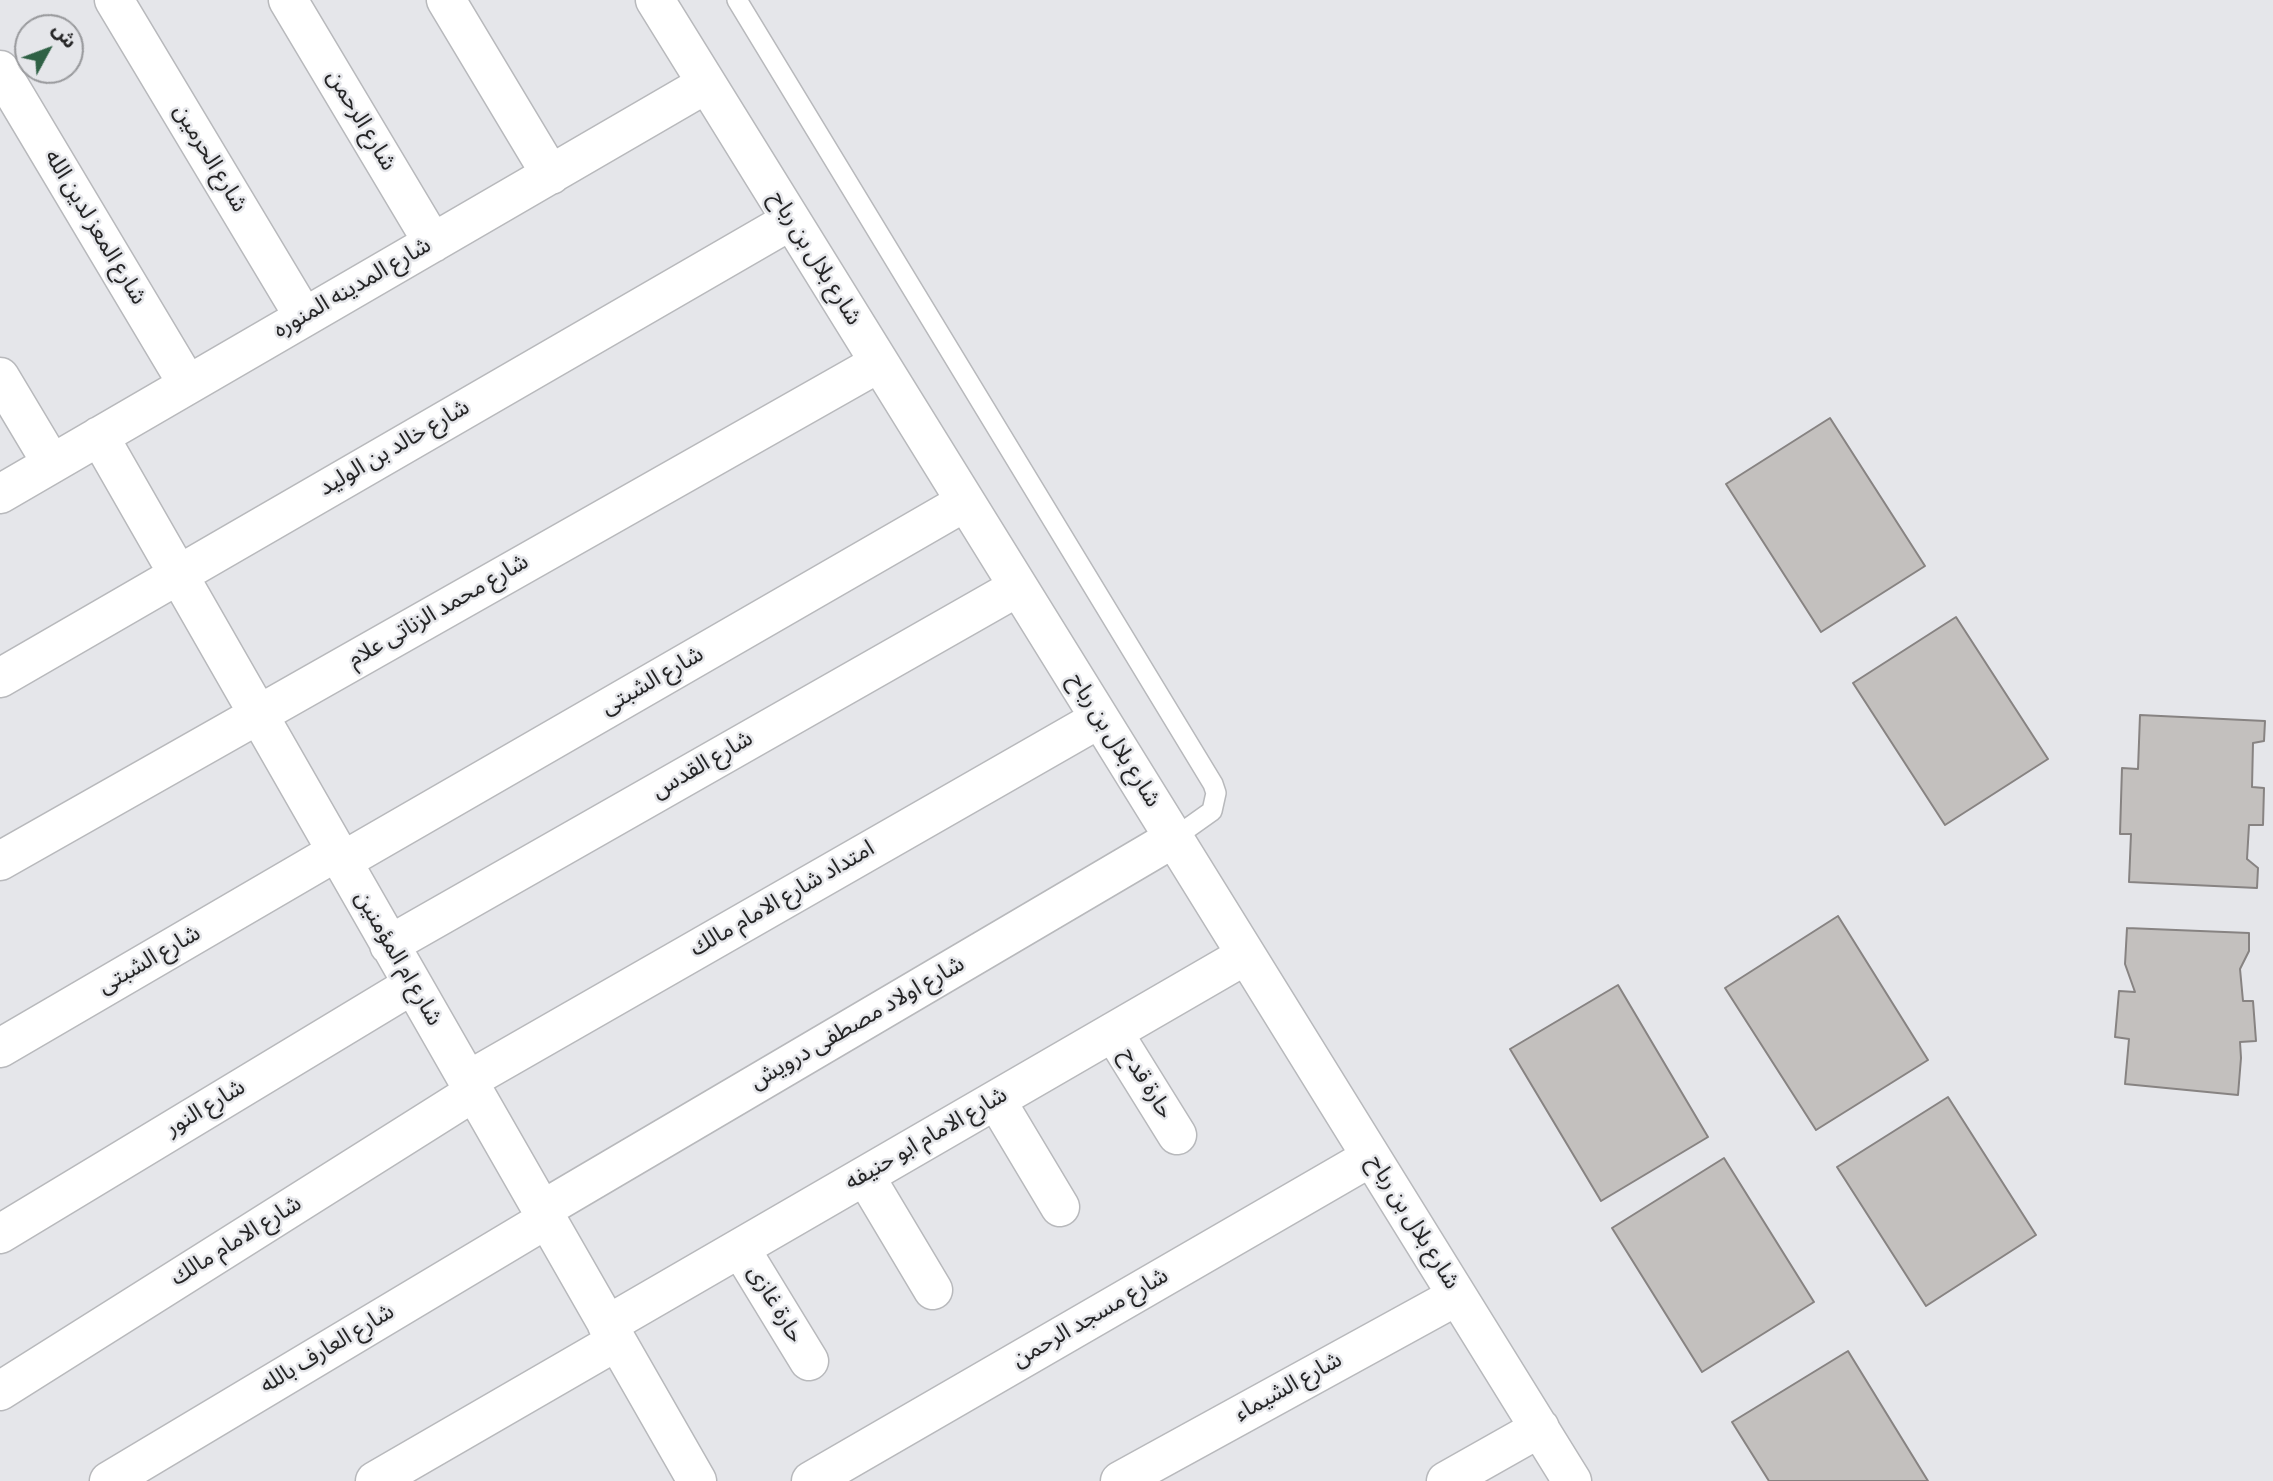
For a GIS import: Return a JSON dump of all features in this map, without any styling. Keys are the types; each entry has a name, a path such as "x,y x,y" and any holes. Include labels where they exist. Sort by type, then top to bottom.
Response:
{"street":[{"name":"شارع الحرمين","path":"114,0 304,317"},
{"name":"شارع الرحمن","path":"288,0 433,243"},
{"path":"446,0 551,175"},
{"name":"شارع بلال بن رباح","path":"655,0 1572,1481"},
{"name":"شارع المعز لدين الله","path":"0,70 188,385"},
{"name":"شارع المدينه المنوره","path":"0,494 706,84"},
{"name":"شارع خالد بن الوليد","path":"0,678 790,220"},
{"name":"شارع محمد الزناتى علام","path":"0,861 878,363"},
{"path":"0,377 52,464"},
{"name":"شارع ام المؤمنين","path":"99,436 612,1333 690,1478"},
{"name":"شارع الشبتى","path":"0,1048 965,502"},
{"name":"شارع القدس","path":"389,945 1018,587"},
{"name":"امتداد شارع الامام مالك","path":"470,1086 1099,719"},
{"name":"شارع اولاد مصطفى درويش","path":"544,1215 1174,838"},
{"name":"شارع الامام ابو حنيفه","path":"375,1481 612,1333 740,1248 1246,955"},
{"name":"شارع النور","path":"0,1234 412,985"},
{"name":"حارة قدح","path":"1113,1032 1177,1135"},
{"name":"شارع الامام مالك","path":"0,1391 470,1086"},
{"path":"996,1100 1060,1207"},
{"name":"شارع مسجد الرحمن","path":"811,1481 1371,1157"},
{"path":"865,1176 933,1290"},
{"name":"شارع العارف بالله","path":"109,1481 544,1215"},
{"name":"حارة غازى","path":"740,1248 808,1361"},
{"name":"شارع الشيماء","path":"1120,1481 1457,1296"},
{"path":"1446,1481 1539,1428"}],"lane":[{"path":"737,0 1213,784 1216,793 1212,811 1174,838"}],"building":[{"path":"1830,418 1925,566 1821,632 1726,484"},
{"path":"1956,617 2048,759 1945,825 1853,683"},
{"path":"2140,715 2265,721 2264,741 2253,743 2252,787 2264,788 2263,825 2249,825 2247,859 2258,868 2257,888 2129,882 2131,834 2120,834 2122,768 2138,769"},
{"path":"1838,916 1928,1060 1816,1130 1725,988"},
{"path":"2127,928 2249,933 2249,951 2240,969 2243,1001 2253,1001 2256,1041 2240,1042 2238,1095 2125,1084 2129,1039 2115,1037 2119,991 2135,992 2125,964"},
{"path":"1618,985 1708,1137 1601,1201 1510,1049"},
{"path":"1948,1097 2036,1235 1926,1306 1837,1167"},
{"path":"1724,1158 1814,1302 1702,1372 1612,1228"},
{"path":"1848,1351 1928,1481 1769,1481 1732,1422"}]}
